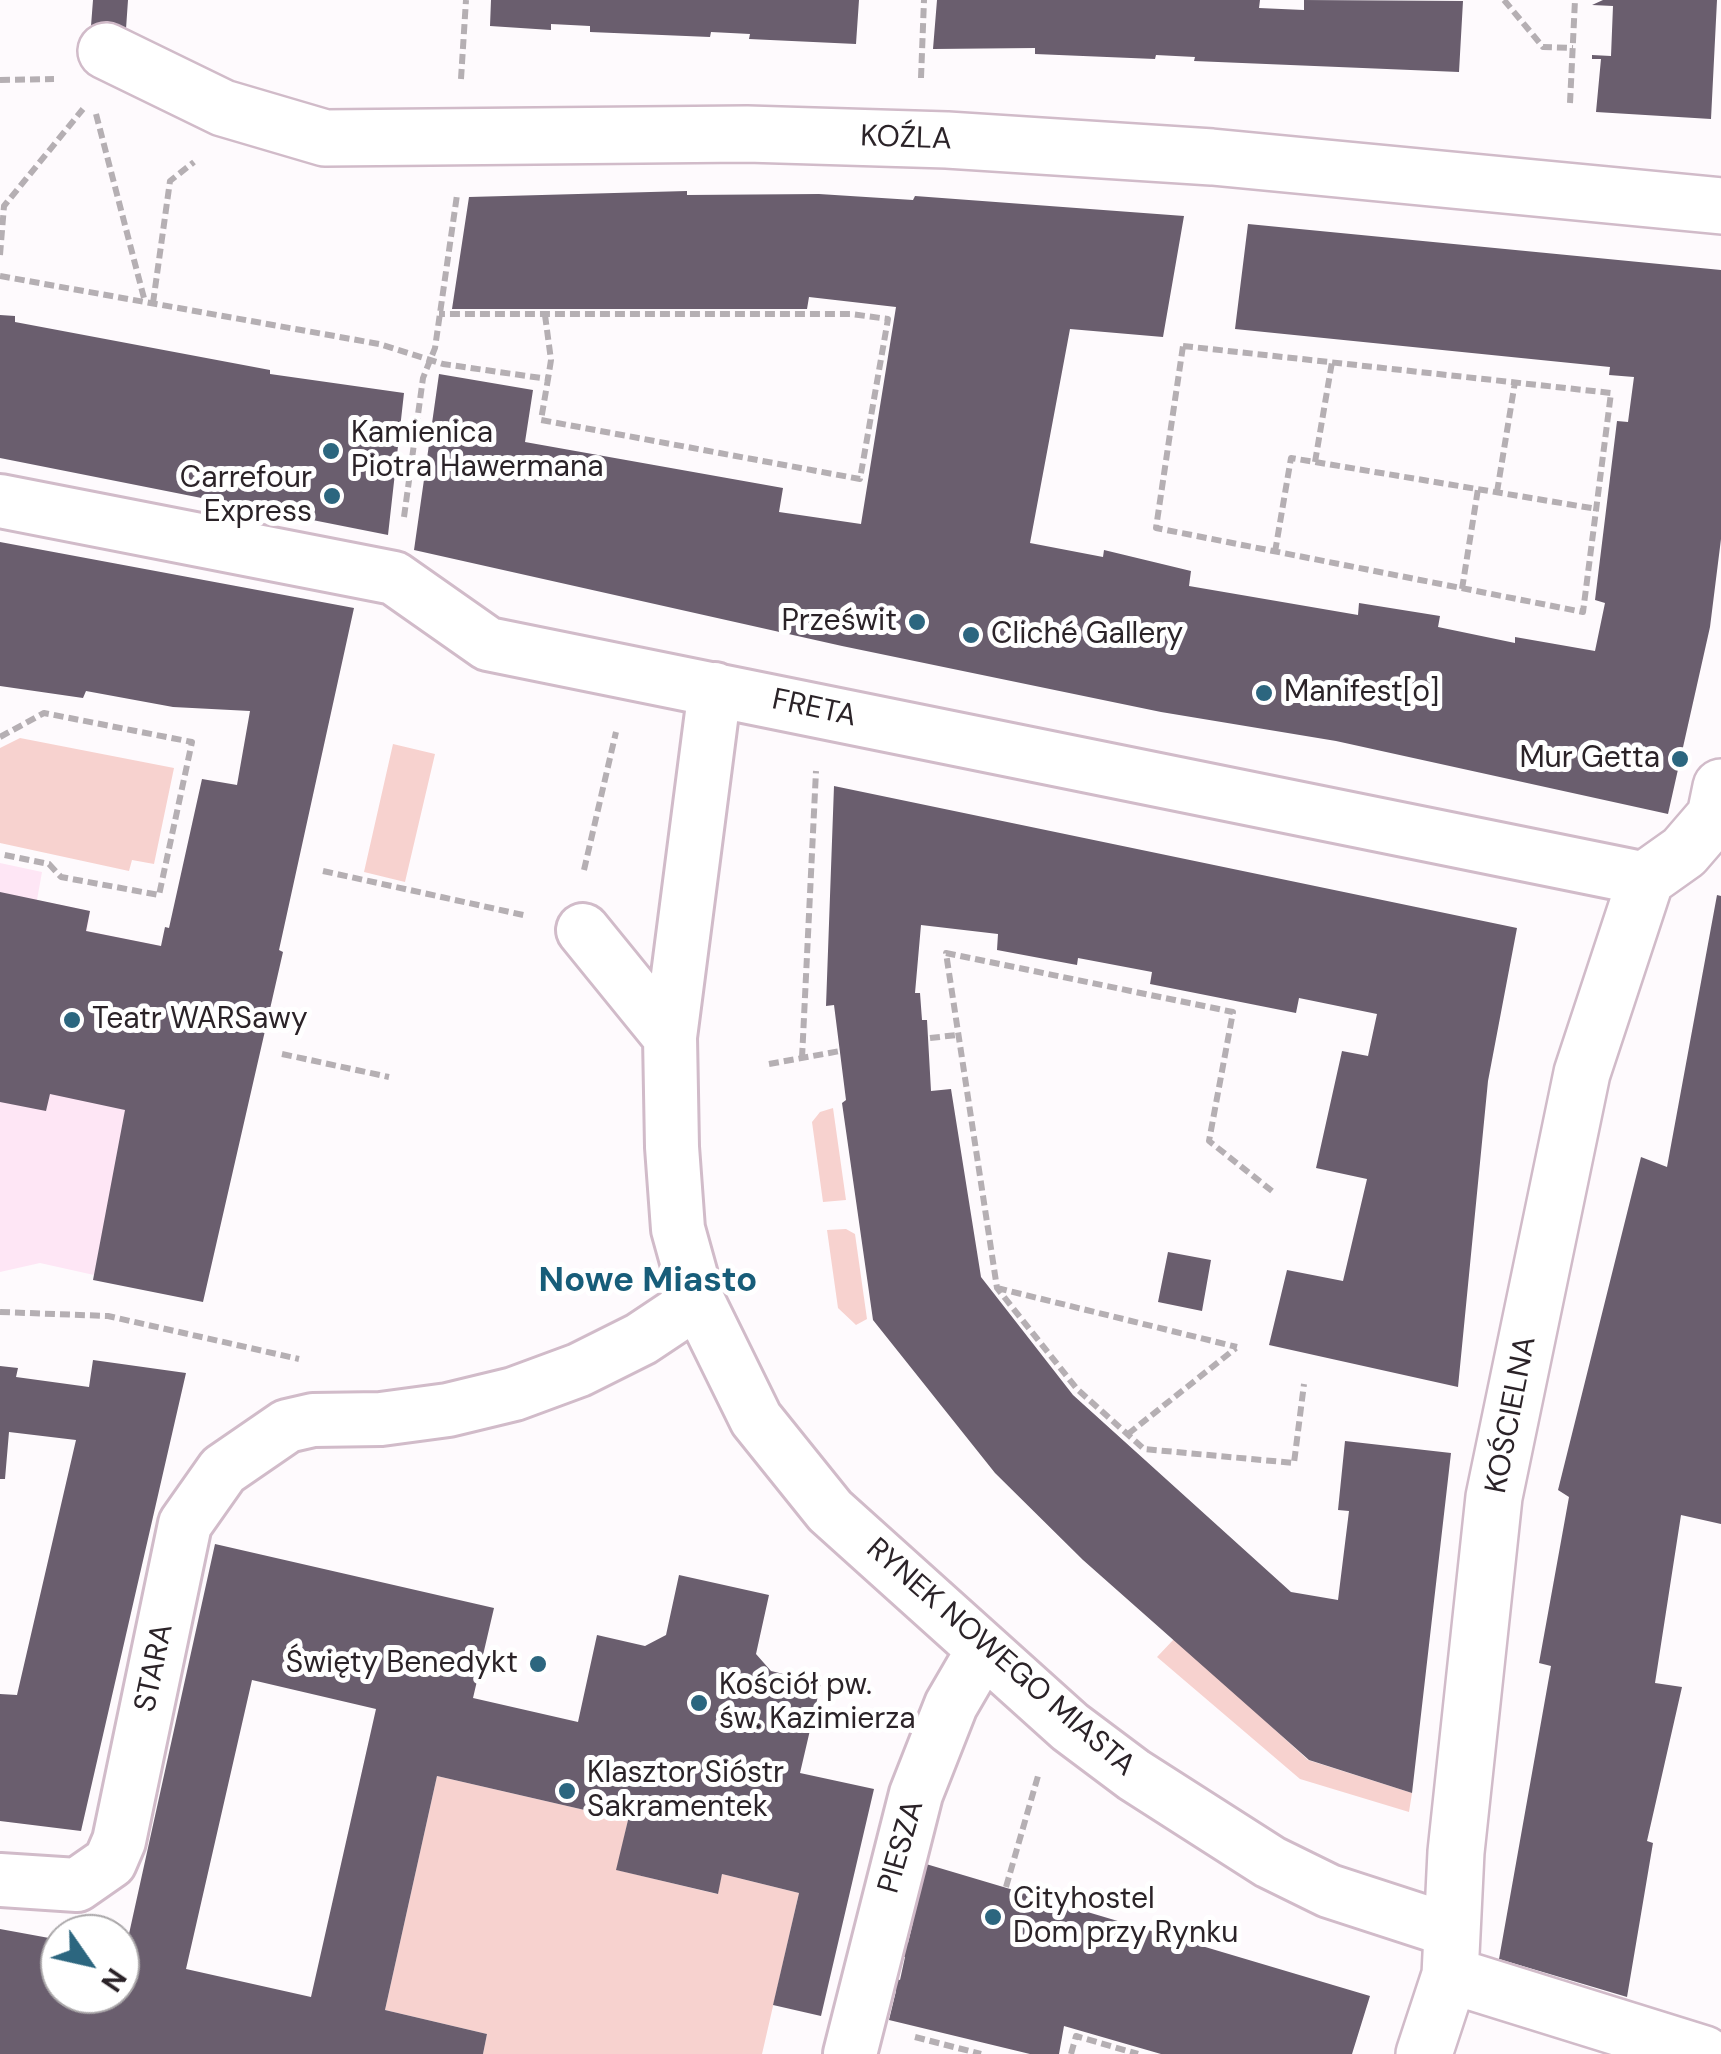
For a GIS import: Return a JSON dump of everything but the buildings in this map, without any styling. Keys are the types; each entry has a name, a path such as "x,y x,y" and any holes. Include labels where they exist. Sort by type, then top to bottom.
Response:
{"street":[{"name":"KOŹLA","path":"106,51 224,108 325,138 747,134 947,140 1212,157 1721,206"},
{"name":"FRETA","path":"0,501 394,578 488,644 1646,879"},
{"name":"RYNEK NOWEGO MIASTA","path":"715,688 670,1037 678,1229 698,1302 728,1370 790,1466 830,1511 983,1650 1134,1775 1270,1862 1451,1953"},
{"path":"1646,879 1684,852 1719,807"},
{"name":"KOŚCIELNA","path":"1424,2054 1451,1953 1494,1496 1582,1073 1646,879"},
{"path":"582,905 670,1037"},
{"name":"STARA","path":"0,1880 76,1886 110,1862 120,1841 186,1524 223,1470 286,1426 313,1420 414,1414 514,1394 579,1370 640,1339 698,1302"},
{"name":"PIESZA","path":"850,2054 916,1794 952,1705 983,1650"},
{"path":"1451,1953 1704,2054"}],"path":[{"path":"460,88 466,0"},
{"path":"920,89 924,0"},
{"path":"1504,0 1543,47 1572,48"},
{"path":"1570,103 1575,0"},
{"path":"0,255 4,206 92,98 149,302"},
{"path":"149,302 170,181 222,141 224,108"},
{"path":"404,523 422,378 439,314 458,183"},
{"path":"0,276 379,344 429,361 548,379"},
{"path":"439,314 851,314 888,319 860,479 541,420 551,360 545,315"},
{"path":"1183,346 1332,362 1612,393 1582,612 1156,528 1183,346"},
{"path":"1314,462 1332,362"},
{"path":"1497,492 1515,382"},
{"path":"1275,552 1291,458 1597,509"},
{"path":"1462,589 1478,489"},
{"path":"0,737 44,712 192,742 159,895 61,877 49,864 0,854"},
{"path":"582,905 616,730"},
{"path":"802,1058 816,770"},
{"path":"323,871 532,917"},
{"path":"1272,1191 1209,1141 1233,1012 946,953 997,1288 1077,1389 1144,1448 1294,1463 1304,1384"},
{"path":"930,1038 957,1035"},
{"path":"769,1064 840,1051"},
{"path":"282,1054 389,1076"},
{"path":"997,1288 1237,1347 1128,1434"},
{"path":"0,1312 108,1316 308,1360"},
{"path":"1006,1887 1038,1774"},
{"path":"1070,2054 1076,2036 1138,2054"}],"shaded area":[{"path":"20,738 174,768 154,864 132,860 129,871 0,843 0,748"},
{"path":"393,744 435,754 405,882 364,872"},
{"path":"0,863 42,872 37,900 90,911 87,931 161,946 94,1275 40,1263 0,1272"},
{"path":"833,1108 846,1200 823,1202 812,1122 820,1112"},
{"path":"846,1229 855,1234 867,1319 856,1325 838,1308 827,1230"},
{"path":"1175,1638 1308,1760 1412,1793 1409,1812 1300,1779 1157,1657"},
{"path":"437,1776 628,1820 617,1870 717,1894 722,1874 799,1893 762,2054 483,2054 487,2034 385,2010"}],"place":[{"name":"Kamienica Piotra Hawermana","path":"331,451"},
{"name":"Carrefour Express","path":"332,496"},
{"name":"Prześwit","path":"917,622"},
{"name":"Cliché Gallery","path":"971,635"},
{"name":"Manifest[o]","path":"1264,693"},
{"name":"Mur Getta","path":"1680,759"},
{"name":"Teatr WARSawy","path":"72,1020"},
{"name":"Święty Benedykt","path":"538,1664"},
{"name":"Kościół pw. św. Kazimierza","path":"699,1703"},
{"name":"Klasztor Sióstr Sakramentek","path":"567,1791"},
{"name":"Cityhostel Dom przy Rynku","path":"993,1917"}],"district":[{"name":"Nowe Miasto","path":"648,1282"}]}
